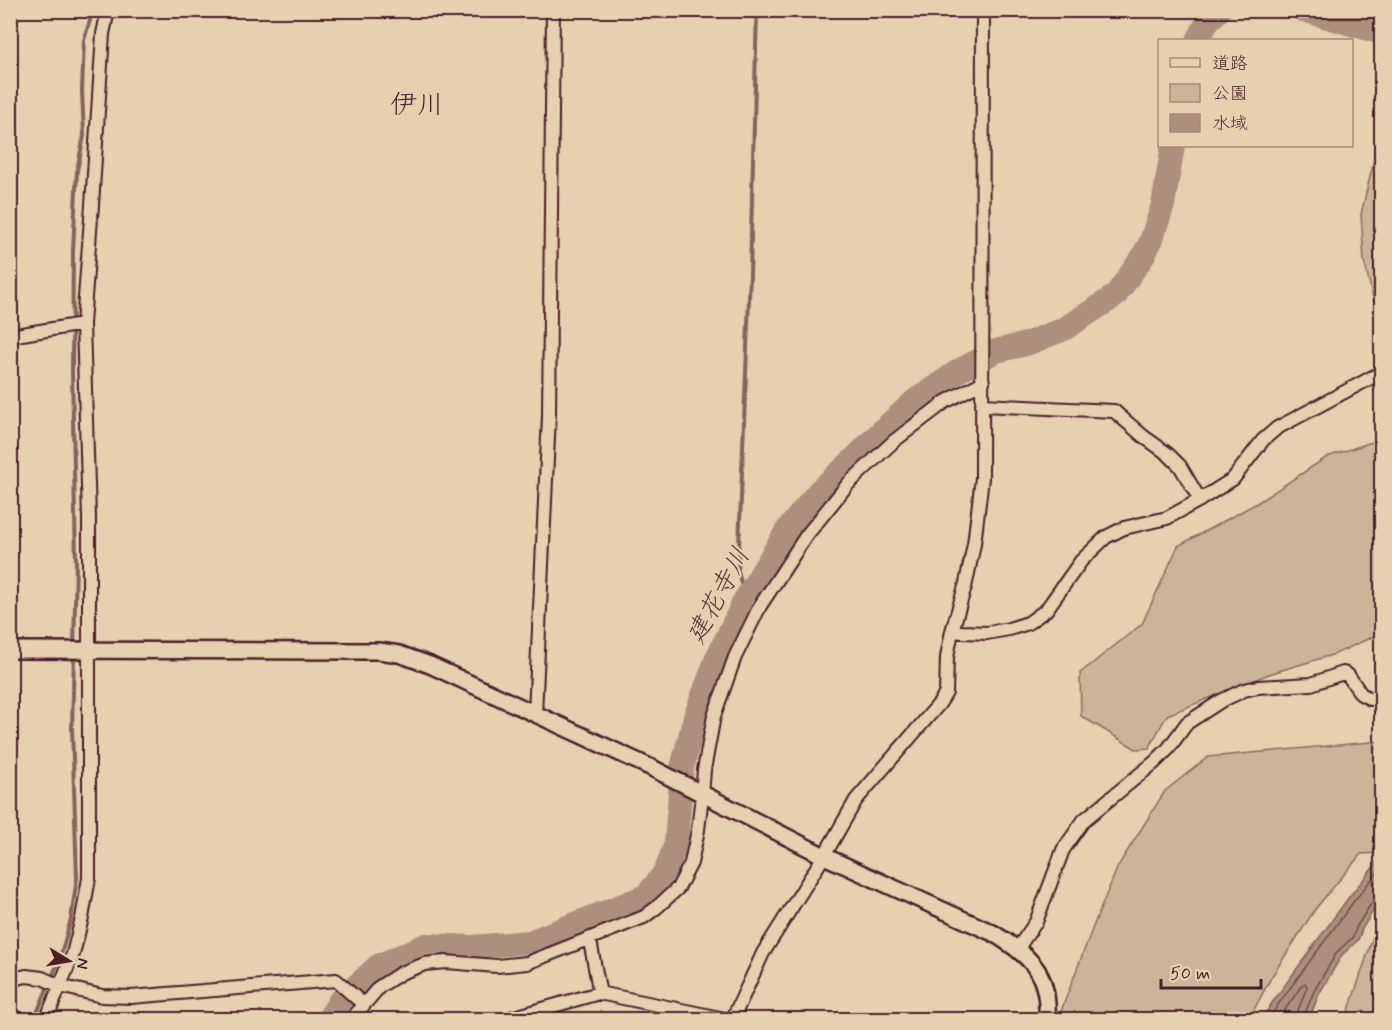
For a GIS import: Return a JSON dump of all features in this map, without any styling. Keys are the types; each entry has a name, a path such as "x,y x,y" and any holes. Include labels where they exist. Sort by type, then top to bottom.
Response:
{"street":[{"path":"46,1020 75,945 88,878 88,517 83,324 103,33 108,10"},
{"path":"535,714 549,416 553,10"},
{"path":"504,1020 599,993 731,1020 763,953 856,800 946,693 947,657 974,544 982,478 983,10"},
{"path":"10,336 83,324"},
{"path":"952,631 987,633 1029,623 1046,610 1081,561 1106,537 1124,528 1167,518 1200,500 1233,478 1263,440 1277,429 1382,372"},
{"path":"351,1020 379,987 401,973 425,964 446,962 497,966 527,963 644,917 678,888 691,863 698,830 699,793 714,716 735,657 760,606 806,536 848,484 894,441 945,402 983,382"},
{"path":"983,405 1114,411 1180,466 1200,500"},
{"path":"10,650 379,651 399,654 430,665 671,778 824,855 993,933 1019,950 1039,971 1047,992 1047,1020"},
{"path":"1019,950 1036,922 1063,850 1084,820 1155,762 1187,723 1221,701 1244,690 1311,684 1343,673 1348,675 1361,694 1371,699"},
{"path":"588,939 599,993"},
{"path":"10,980 26,976 37,977 60,986 102,996 131,997 336,980 363,1004"}],"green space":[{"path":"1381,131 1381,306 1374,302 1364,261 1361,214"},
{"path":"1381,439 1381,633 1335,654 1269,674 1167,715 1149,748 1136,749 1081,716 1080,673 1142,624 1178,546 1257,503 1327,457"},
{"path":"1381,741 1381,853 1361,854 1316,908 1272,976 1249,1019 1058,1019 1118,866 1165,791 1208,757"},
{"path":"1381,913 1381,1019 1346,1019"}],"water":[{"path":"1381,860 1381,898 1358,940 1342,955 1319,994 1309,1019 1262,1019 1349,897"}],"waterway":[{"path":"74,646 76,563 72,372 73,251 77,170 84,136 82,91 84,40 93,10"},
{"path":"745,600 738,571 750,274 757,10"},
{"name":"建花寺川","path":"1199,39 1208,21 1219,10"},
{"name":"建花寺川","path":"1303,10 1382,33"},
{"name":"建花寺川","path":"328,1020 339,1002 378,966 426,945 473,947 530,942 646,896 666,871 676,843 682,768 695,717 717,658 745,600 788,529 818,492 916,400 960,370 996,351 1026,344 1064,329 1115,296 1151,241 1163,205 1173,147"},
{"path":"34,1020 60,958 71,919 77,878 72,728 74,654"}],"district":[{"name":"伊川","path":"417,105"}]}
